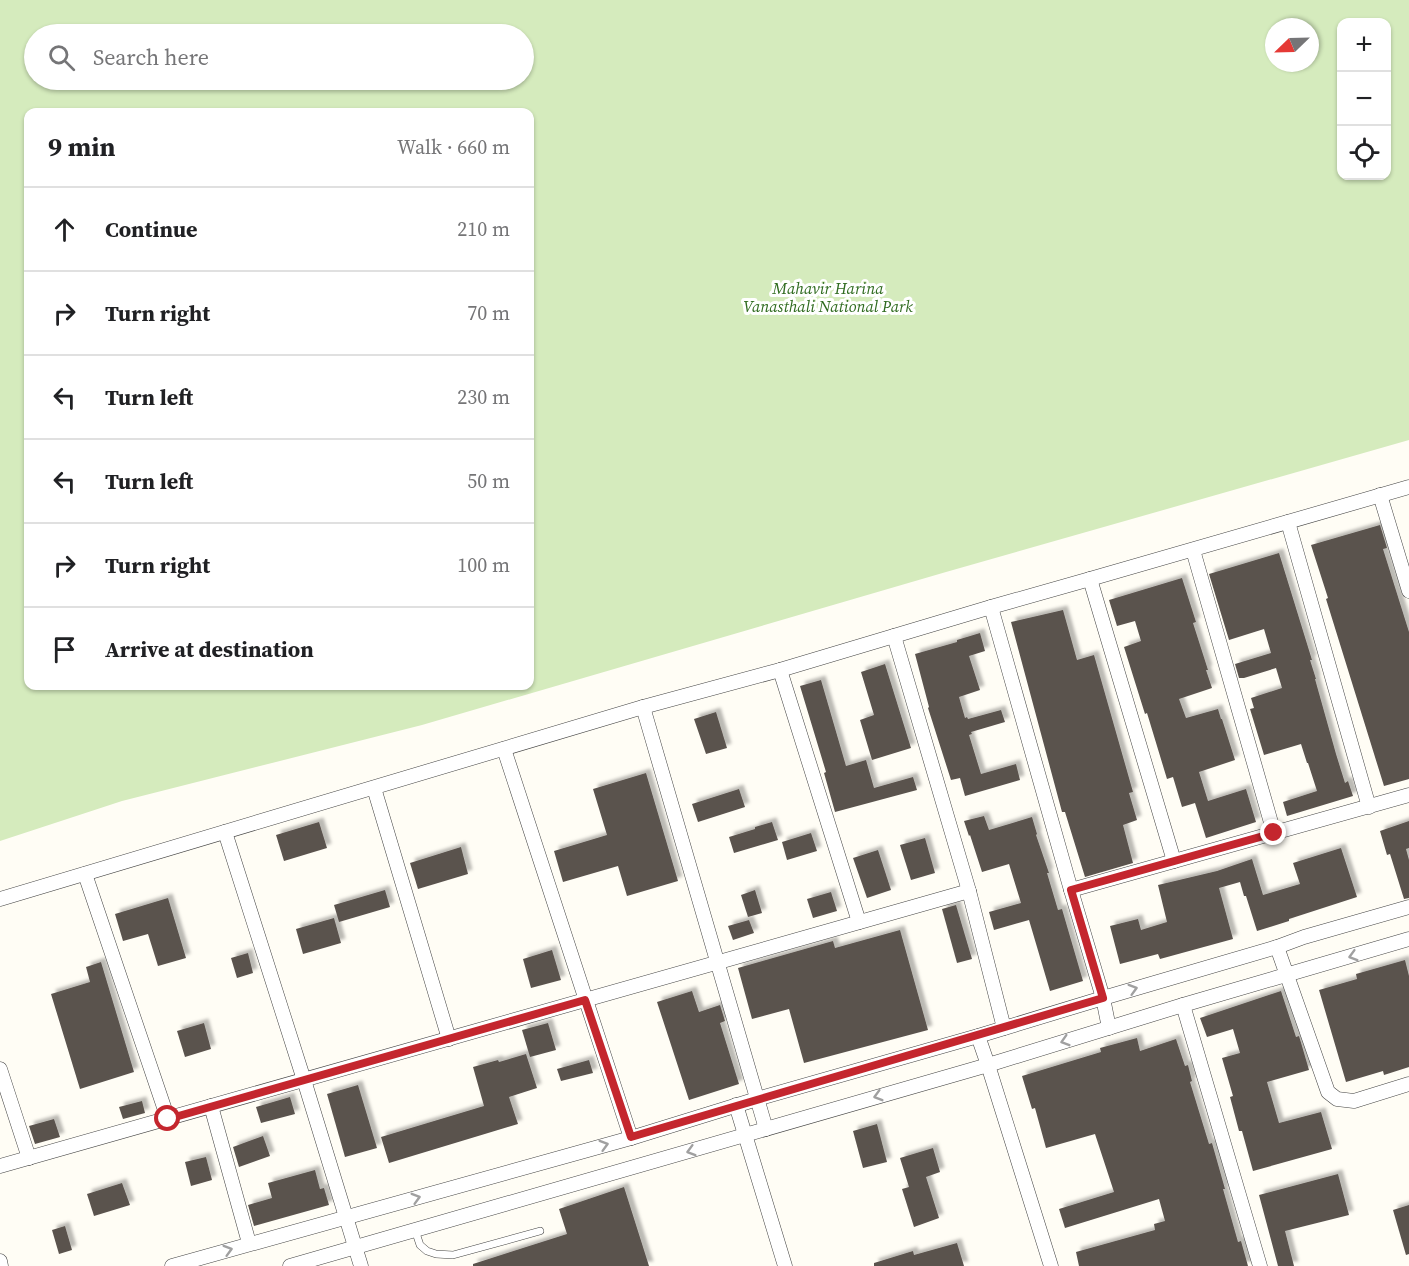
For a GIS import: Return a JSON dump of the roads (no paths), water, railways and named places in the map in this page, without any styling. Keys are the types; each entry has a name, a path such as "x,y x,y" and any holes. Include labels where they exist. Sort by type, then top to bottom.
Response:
{"street":[{"path":"0,899 643,707 1409,487"},
{"path":"1380,495 1409,591"},
{"path":"1288,522 1369,807"},
{"path":"1193,550 1274,833"},
{"path":"1090,579 1174,861"},
{"path":"991,607 1103,998 1109,1028"},
{"path":"894,636 969,891 1004,1028"},
{"path":"780,669 859,922"},
{"path":"643,707 766,1129"},
{"path":"504,749 631,1137"},
{"path":"374,788 449,1039"},
{"path":"1071,890 1409,795"},
{"path":"225,832 361,1266"},
{"path":"85,874 168,1119"},
{"path":"0,1166 969,891"},
{"path":"172,1266 631,1137 1409,907"},
{"path":"290,1266 988,1065 1409,939"},
{"path":"1276,947 1328,1092 1337,1099 1354,1101 1409,1084"},
{"path":"1183,1005 1260,1266"},
{"path":"978,1036 1052,1266"},
{"path":"0,1069 29,1158"},
{"path":"211,1106 249,1243"},
{"path":"736,1106 785,1266"},
{"path":"0,1261 1,1266"}],"lane":[{"path":"415,1230 420,1245 427,1251 453,1255 540,1231"}],"park label":[{"name":"Mahavir Harina Vanasthali National Park","path":"828,297"}]}
